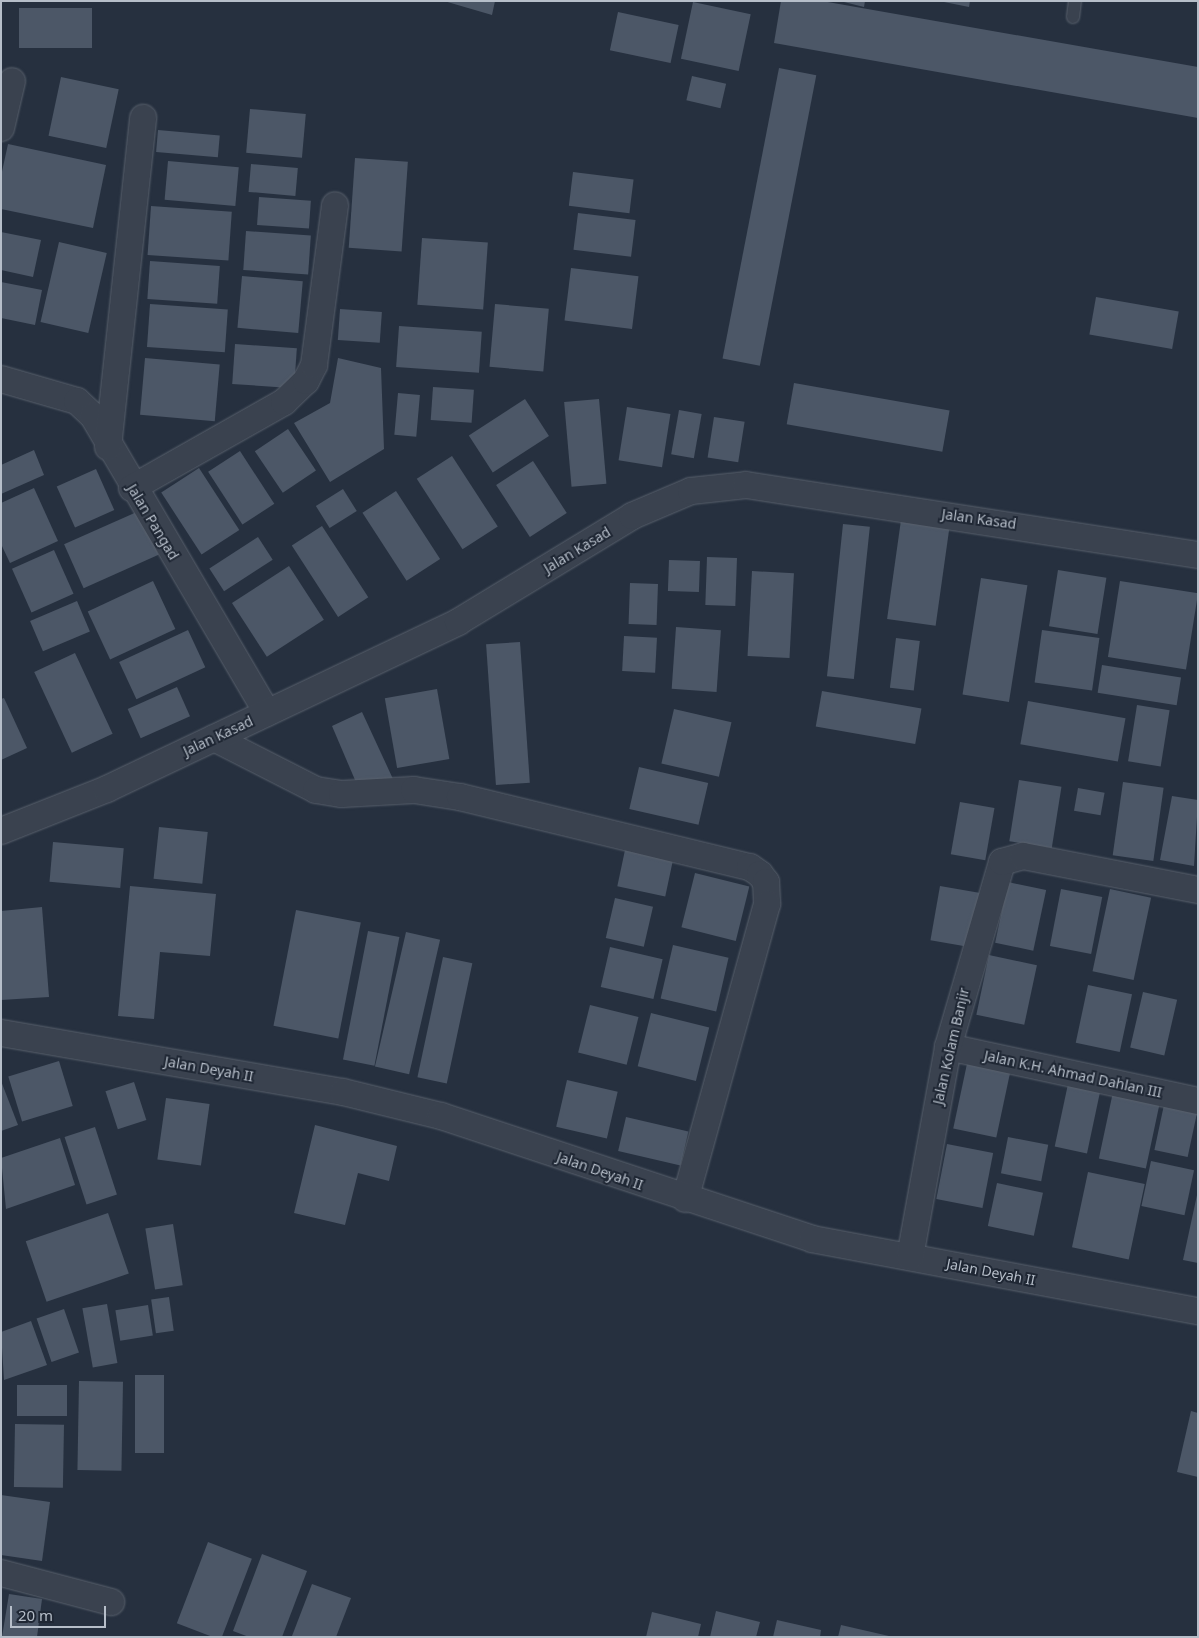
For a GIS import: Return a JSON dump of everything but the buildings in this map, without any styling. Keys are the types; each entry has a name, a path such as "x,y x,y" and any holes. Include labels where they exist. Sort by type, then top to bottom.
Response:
{"street":[{"path":"1,128 12,81"},
{"path":"108,447 143,118"},
{"path":"132,488 284,402 306,381 314,365 335,205"},
{"name":"Jalan Pangad","path":"1,379 77,401 93,416 108,447 266,713"},
{"name":"Jalan Kasad","path":"1,831 107,789 458,622 632,516 691,491 746,485 1198,555"},
{"path":"214,738 316,790 342,794 414,790 460,797 750,867 760,874 766,882 766,904 685,1199"},
{"name":"Jalan Kolam Banjir","path":"910,1257 948,1047 995,875 1010,856 1023,856 1198,890"},
{"name":"Jalan Deyah II","path":"1,1033 343,1092 440,1116 685,1199 812,1239 1198,1311"},
{"name":"Jalan K.H. Ahmad Dahlan III","path":"948,1047 1198,1101"},
{"path":"1,1573 111,1602"}],"lane":[{"path":"1072,17 1075,1"}]}
